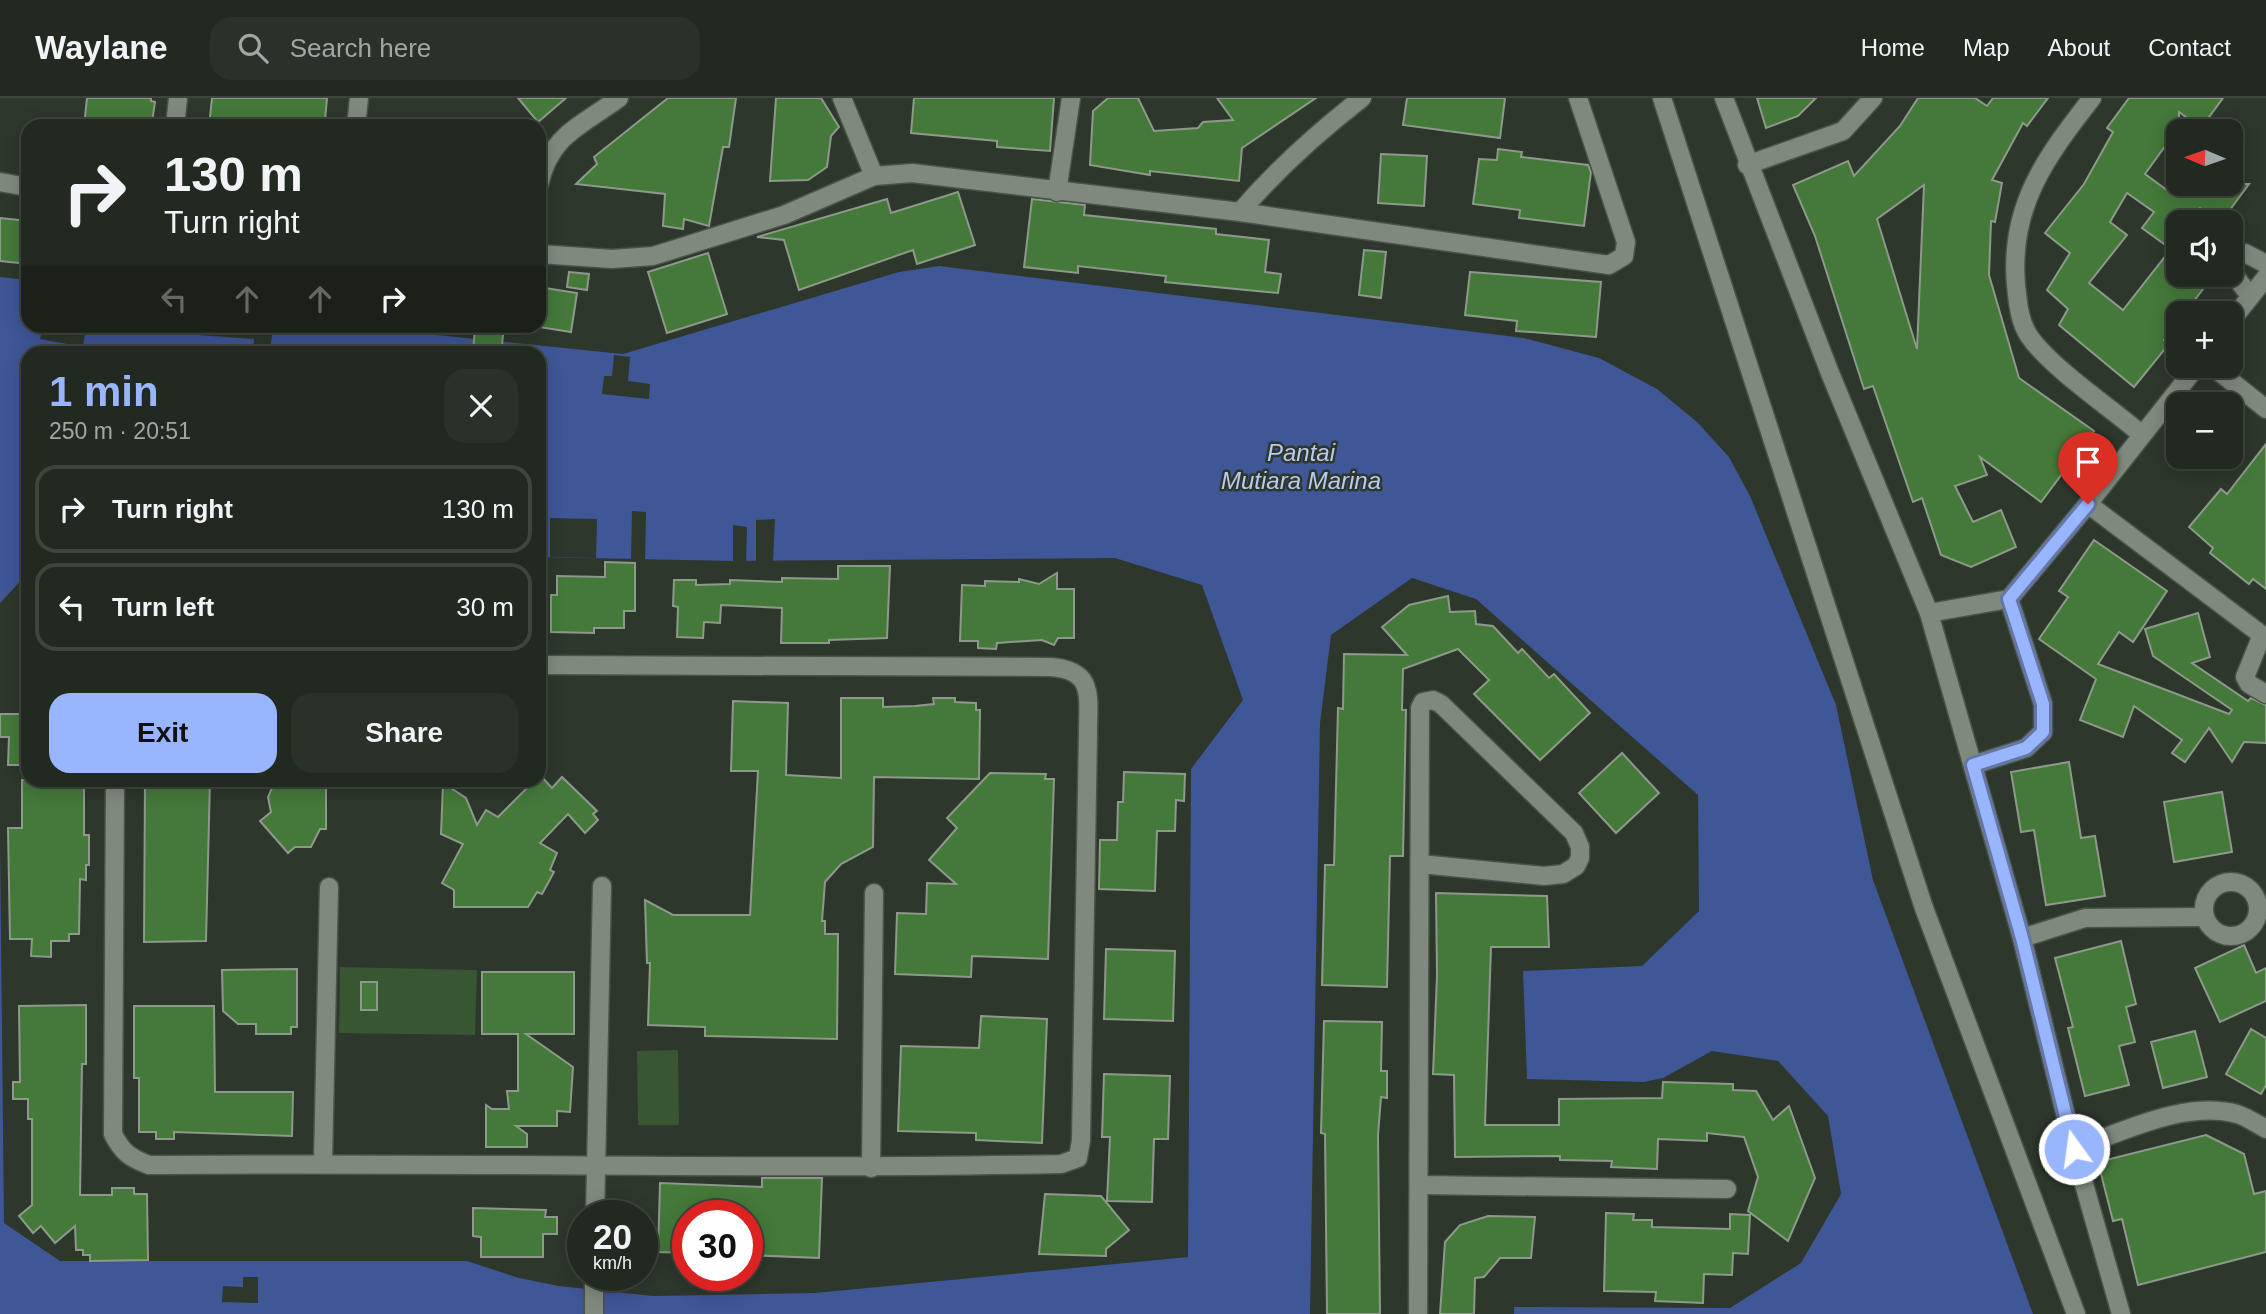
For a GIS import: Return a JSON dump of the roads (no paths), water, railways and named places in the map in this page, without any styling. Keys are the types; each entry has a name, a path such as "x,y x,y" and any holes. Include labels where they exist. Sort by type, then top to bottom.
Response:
{"street":[{"path":"175,119 177,98"},
{"path":"357,119 359,98"},
{"path":"546,159 558,142 619,98"},
{"path":"842,98 874,176"},
{"path":"1240,212 1273,174 1310,139 1362,98"},
{"path":"546,254 612,259 653,256 784,215 874,176 912,173 1240,212 1609,264 1625,256 1626,242 1578,98"},
{"path":"1662,98 1924,908 2076,1314"},
{"path":"1724,98 1748,166 1929,613 2022,938 2074,1149 2121,1314"},
{"path":"1748,166 1843,131 1873,98"},
{"path":"2092,98 2042,168 2020,216 2014,262 2018,308 2028,334 2043,352 2141,434"},
{"path":"1057,192 1073,99"},
{"path":"0,182 21,186"},
{"path":"2251,296 2233,276 2232,270 2245,253 2266,264"},
{"path":"2243,306 2266,277"},
{"path":"1929,613 2009,599 2187,378"},
{"path":"2227,378 2266,410"},
{"path":"2088,504 2264,637 2245,677 2249,684 2266,694"},
{"path":"1973,765 2026,748 2043,732 2043,704 2009,599"},
{"path":"115,787 113,1134 120,1149 130,1158 149,1164 323,1162 871,1168 1062,1164 1075,1160 1080,1154 1088,691 1084,682 1073,671 1050,667 546,665"},
{"path":"1418,1314 1420,708 1423,702 1433,700 1441,704 1574,833 1580,847 1580,858 1576,866 1552,876 1420,864"},
{"path":"595,1200 603,886"},
{"path":"323,1162 329,887"},
{"path":"871,1168 874,893"},
{"path":"2022,938 2085,918 2205,917"},
{"path":"2074,1149 2159,1119 2212,1111 2238,1115 2266,1129"},
{"path":"1420,1185 1727,1189"},
{"path":"594,1291 594,1314"}],"water":[{"name":"Pantai Mutiara Marina","path":"939,266 1524,338 1599,358 1657,389 1697,422 1729,457 1750,496 1836,705 1873,880 2033,1314 1514,1314 1514,1307 1730,1308 1801,1263 1841,1194 1828,1116 1778,1061 1712,1051 1663,1078 1644,1082 1527,1079 1523,971 1642,966 1699,911 1698,795 1476,599 1412,578 1331,635 1320,723 1310,1314 0,1314 0,840 4,1223 60,1261 467,1261 519,1278 567,1287 567,1291 606,1291 653,1296 815,1293 1188,1257 1191,769 1243,700 1202,585 1115,558 733,561 546,557 546,346 623,354 899,272"},
{"name":"Pantai Mutiara Marina","path":"0,277 21,279 21,333 416,333 544,346 21,346 21,580 0,603"}]}
